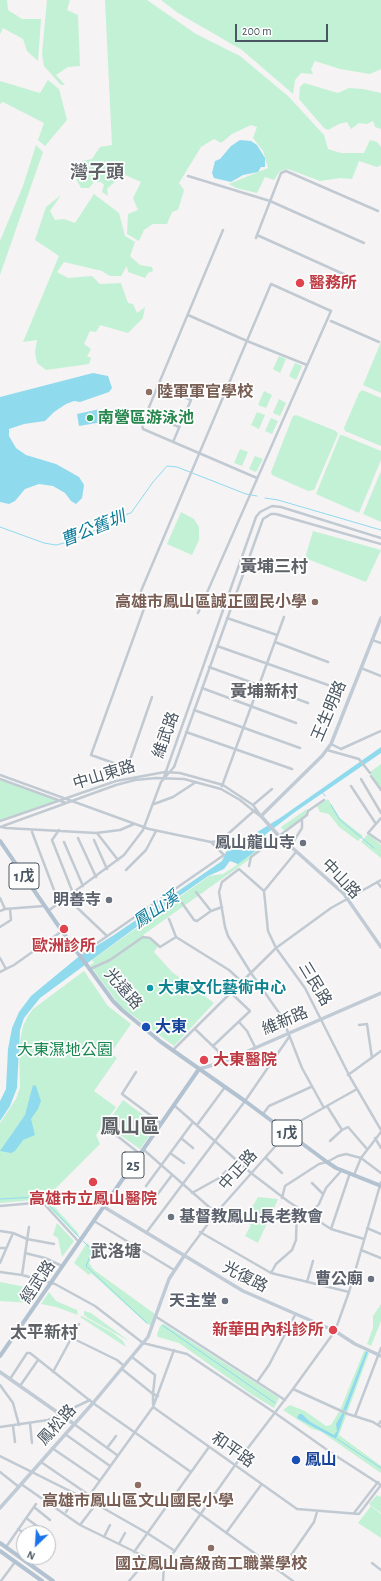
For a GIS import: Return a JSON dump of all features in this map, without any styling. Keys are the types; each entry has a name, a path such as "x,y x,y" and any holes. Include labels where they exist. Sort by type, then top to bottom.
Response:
{"main road":[{"name":"1戊","path":"0,841 44,906 89,967"},
{"name":"光遠路","path":"89,967 113,1001 123,1011 199,1070 245,1100 327,1162 342,1170 381,1184"},
{"name":"經武路","path":"0,1356 199,1070"},
{"path":"0,1543 53,1581"},
{"path":"0,1551 42,1581"}],"street":[{"path":"350,277 257,236 281,173 286,171 378,211"},
{"path":"188,176 270,201 364,243"},
{"path":"223,230 142,424 143,429 257,478"},
{"path":"141,592 271,284 331,311 198,613"},
{"path":"188,314 247,341 307,365"},
{"path":"331,321 379,342"},
{"path":"157,385 191,400 173,442"},
{"path":"146,413 179,427"},
{"name":"維武路","path":"164,778 256,517 260,512 272,506 281,507 381,538"},
{"name":"維武路","path":"164,778 171,772 262,519 271,514 381,544"},
{"path":"149,595 91,755 124,767 129,763 152,697"},
{"path":"221,789 284,617"},
{"path":"227,618 277,635"},
{"name":"王生明路","path":"261,816 327,750 331,744 381,618"},
{"path":"372,639 381,643"},
{"path":"275,642 328,662"},
{"path":"217,646 328,686"},
{"path":"209,667 308,703"},
{"path":"360,668 381,676"},
{"path":"202,688 296,723"},
{"path":"194,710 300,748"},
{"path":"331,744 343,748 381,731"},
{"path":"186,732 292,769"},
{"path":"327,750 359,760 371,774 381,790"},
{"name":"中山東路","path":"0,821 66,799 116,780 165,772 171,772 223,785 253,805 261,816"},
{"path":"0,775 156,831 211,842 220,841 256,809"},
{"path":"48,911 107,869 134,845 145,827 164,778"},
{"name":"中山東路","path":"1,827 135,780 164,778 197,782 221,789 240,800 253,812 261,816"},
{"path":"0,779 66,804"},
{"path":"360,779 381,813"},
{"path":"154,804 173,797 197,782"},
{"path":"351,786 376,824"},
{"path":"253,805 272,789"},
{"path":"249,866 251,857 278,835 302,819 308,811 324,800"},
{"name":"中山路","path":"261,816 290,847 337,888 347,899 381,947"},
{"path":"381,818 368,833 381,842"},
{"path":"290,847 302,828 302,819"},
{"path":"1,827 96,832 120,830 134,824"},
{"path":"60,830 52,840 73,893"},
{"path":"126,870 146,850 156,831"},
{"path":"32,832 59,903"},
{"path":"96,832 118,860"},
{"path":"78,838 96,877"},
{"path":"94,840 107,869"},
{"path":"64,842 83,886"},
{"path":"81,955 224,855 211,842"},
{"path":"296,852 264,891 239,870 222,882 219,886 222,907 228,936 251,973 282,1016 289,1037 312,1087 342,1130"},
{"path":"173,1050 276,948 347,899 381,880"},
{"path":"377,882 381,888"},
{"name":"三民路","path":"264,891 268,931 276,948 294,970 321,1018 348,1075 381,1131 374,1138 352,1174 331,1229"},
{"path":"196,892 210,911"},
{"path":"0,898 6,909"},
{"path":"67,898 107,936"},
{"path":"182,903 195,921 199,920 210,911 222,907"},
{"path":"0,911 6,909 44,906"},
{"path":"0,928 11,920 10,909"},
{"path":"169,918 176,937 229,970 242,982"},
{"path":"0,972 62,931"},
{"path":"89,967 110,960 143,937 150,938 160,947 176,937"},
{"path":"0,958 6,969"},
{"path":"213,1046 250,1011 231,993"},
{"name":"維新路","path":"199,1070 223,1062 288,1032 381,993"},
{"path":"239,1022 247,1031 255,1047"},
{"path":"359,1025 367,1024 372,1058"},
{"path":"195,1029 213,1046 223,1062"},
{"path":"146,1232 245,1100 289,1037"},
{"path":"348,1075 381,1051"},
{"path":"136,1072 122,1094 162,1124"},
{"path":"197,1125 225,1087"},
{"path":"263,1114 269,1106 312,1087"},
{"name":"中正路","path":"132,1357 148,1337 174,1270 200,1232 287,1133 302,1120 357,1089"},
{"path":"175,1106 282,1198 297,1208 310,1214 331,1229 364,1239"},
{"path":"146,1186 193,1122"},
{"path":"106,1127 141,1155"},
{"path":"330,1141 342,1130 348,1127 367,1149"},
{"path":"181,1138 194,1148"},
{"path":"374,1138 381,1148"},
{"path":"144,1150 216,1213"},
{"path":"170,1153 184,1163"},
{"path":"282,1198 285,1186 319,1164 327,1162 338,1156 346,1154 361,1158 381,1173"},
{"path":"266,1158 282,1173"},
{"path":"192,1193 219,1178 238,1160"},
{"path":"310,1214 319,1204 326,1188 342,1170"},
{"path":"157,1195 172,1175"},
{"path":"312,1183 323,1194"},
{"path":"163,1581 164,1566 235,1465 335,1331 349,1292 381,1184"},
{"path":"0,1206 34,1203 45,1206 80,1240"},
{"name":"光復路","path":"104,1207 243,1291 295,1315 335,1331 380,1356"},
{"path":"272,1273 276,1264 292,1250 296,1240 297,1208"},
{"path":"94,1221 174,1270"},
{"path":"22,1275 29,1227"},
{"path":"367,1228 381,1234"},
{"path":"0,1231 13,1233 27,1240 54,1244"},
{"path":"200,1232 272,1273 349,1292"},
{"path":"0,1263 13,1233"},
{"path":"0,1248 6,1248"},
{"path":"361,1250 381,1258"},
{"path":"25,1253 45,1258 63,1267"},
{"path":"307,1282 314,1261"},
{"path":"0,1272 22,1275 52,1282 81,1297 143,1343 174,1350 192,1357 275,1413 332,1454 380,1482 381,1485 360,1513 353,1514"},
{"path":"257,1382 269,1365 295,1315"},
{"path":"156,1316 285,1400"},
{"path":"54,1372 79,1324"},
{"path":"72,1338 116,1360 153,1394 158,1396"},
{"path":"355,1416 380,1356 381,1348"},
{"path":"86,1500 88,1495 134,1431 153,1407 174,1350"},
{"path":"10,1379 28,1353 30,1353 91,1401 191,1472"},
{"path":"132,1357 155,1375 153,1407"},
{"name":"鳳松路","path":"0,1508 74,1424 91,1401 132,1357"},
{"path":"20,1386 38,1360"},
{"path":"0,1372 117,1455"},
{"path":"0,1384 13,1403 19,1425"},
{"path":"293,1389 344,1412 380,1426 381,1421"},
{"path":"0,1427 48,1420 91,1401"},
{"name":"和平路","path":"153,1407 295,1508 317,1512 353,1514"},
{"path":"30,1423 32,1443"},
{"path":"13,1426 15,1442"},
{"path":"65,1434 110,1466"},
{"path":"107,1448 116,1436"},
{"path":"134,1552 209,1447"},
{"path":"52,1448 99,1480"},
{"path":"0,1456 96,1504 175,1551"},
{"path":"41,1462 88,1495"},
{"path":"0,1472 80,1525 164,1566"},
{"path":"353,1514 380,1482"},
{"path":"226,1533 262,1485"},
{"path":"66,1512 76,1494"},
{"path":"174,1495 293,1581"},
{"path":"80,1525 96,1504"},
{"path":"21,1525 35,1505 50,1520"},
{"path":"280,1571 317,1518 317,1512"},
{"path":"26,1518 35,1525"},
{"path":"104,1537 110,1524"},
{"path":"6,1547 16,1532"},
{"path":"119,1544 125,1533"},
{"path":"129,1581 148,1559"},
{"path":"8,1581 2,1580 15,1562"},
{"path":"372,1563 381,1570"}],"green space":[{"path":"0,0 7,0 8,10 22,19 41,19 38,61 27,51 23,39 3,28 0,34"},
{"path":"47,0 70,0 67,10 78,15 80,66 68,67 56,75 65,85 61,85 44,66 42,54"},
{"path":"105,0 147,0 196,34 240,56 288,96 324,135 328,149 341,153 364,153 370,140 377,142 381,147 381,165 377,167 359,161 352,179 340,178 320,181 288,169 280,171 274,180 265,177 257,193 236,188 229,184 268,168 263,151 253,138 257,127 251,125 232,134 221,143 214,139 201,147 179,183 184,190 178,210 172,212 167,224 153,224 144,230 139,241 127,234 128,214 138,210 133,198 141,182 123,174 107,189 108,196 102,192 104,185 101,182 94,182 89,188 81,188 75,177 78,162 92,159 100,147 112,145"},
{"path":"161,0 381,0 381,69 370,74 340,69 315,61 311,69 313,74 301,73 295,80 293,94 242,50 178,13"},
{"path":"48,80 59,89 67,120 45,146 38,140 44,123 3,102 0,104 0,81 40,93"},
{"path":"304,83 338,93 349,88 381,93 381,129 375,127 373,121 367,124 359,123 351,129 347,122 339,124 328,130 324,128 299,99 300,87"},
{"path":"36,145 43,152 0,275 0,241 23,186"},
{"path":"94,194 119,213 125,236 135,242 130,256 140,265 152,267 153,271 148,273 145,278 128,272 127,266 121,276 110,276 102,271 64,262 57,272 68,278 92,276 100,284 121,283 128,303 133,304 137,313 145,307 143,318 128,333 100,325 96,332 90,331 84,344 91,349 87,356 91,358 89,364 46,370 37,363 35,352 37,340 23,342 59,256 35,240 46,207 61,195 50,211 55,220 64,219 75,223"},
{"path":"381,342 381,393 363,385"},
{"path":"279,356 286,359 280,373 273,369"},
{"path":"295,363 302,366 296,380 289,376"},
{"path":"362,390 381,398 381,446 345,431 344,428 359,393"},
{"path":"264,391 272,395 266,408 258,405"},
{"path":"279,399 286,403 280,416 273,413"},
{"path":"257,412 265,415 259,429 251,425"},
{"path":"296,415 336,431 338,434 314,490 308,491 272,475 271,472 293,416"},
{"path":"271,418 278,421 272,434 265,431"},
{"path":"340,435 381,451 381,460 359,513 316,494"},
{"path":"240,449 248,452 242,466 234,463"},
{"path":"255,456 263,459 256,472 249,469"},
{"path":"381,471 381,522 363,514"},
{"path":"181,512 194,519 199,527 199,540 192,555 167,544"},
{"path":"313,531 381,550 366,582 305,558"},
{"path":"381,764 381,790 370,772"},
{"path":"0,780 51,797 59,801 0,820"},
{"path":"328,799 340,818 363,836 358,841 339,827 329,814 320,812 317,806"},
{"path":"307,809 306,815 284,831 281,827"},
{"path":"368,834 381,845 381,858 361,842"},
{"name":"大東文化藝術中心","path":"269,835 273,840 254,856 143,935 159,944 154,952 172,972 214,1003 174,1046 120,1006 90,965 94,963 92,960 209,876 223,874 237,865 236,862 254,852 257,845"},
{"name":"大東濕地公園","path":"84,971 108,1006 131,1024 111,1053 117,1058 94,1091 116,1107 96,1135 100,1144 55,1189 41,1192 79,1234 77,1236 44,1202 33,1200 0,1203 0,1123 16,1099 20,1087 19,1046 23,1026 28,1016 33,1009"},
{"path":"123,1100 157,1125 140,1149 106,1125"},
{"path":"258,1197 278,1199 258,1243 245,1236 251,1225 244,1221"},
{"path":"57,1223 74,1241 62,1257 58,1238 53,1235"},
{"path":"87,1243 93,1249 94,1254 89,1263 94,1270 155,1314 152,1326 146,1323 91,1273 89,1275 74,1263"},
{"path":"0,1282 36,1289 31,1303 0,1301"},
{"path":"49,1292 56,1301 77,1310 78,1315 56,1307 41,1304"},
{"path":"381,1304 381,1321 371,1346 367,1344 373,1328 373,1316"},
{"path":"84,1311 91,1313 129,1341 88,1318 84,1315"},
{"path":"82,1316 113,1333 123,1341 126,1347 80,1317"},
{"path":"164,1324 279,1398 274,1408 251,1394 179,1343 158,1337 157,1335 160,1326"},
{"path":"364,1351 369,1353 339,1435 381,1466 381,1473 320,1431 312,1429 283,1410 290,1405 305,1411 326,1426 331,1425 340,1410"},
{"path":"377,1495 380,1497 381,1495 381,1513 369,1504"},
{"path":"371,1506 381,1514 381,1538 358,1523"}],"water":[{"path":"240,140 251,141 257,145 265,158 265,167 261,167 258,172 243,175 231,182 214,178 212,173 215,161 220,159 231,146"},
{"path":"93,373 108,376 112,388 109,392 80,402 74,401 66,404 54,412 45,421 24,424 9,429 9,436 16,448 26,455 56,464 79,477 84,485 82,498 76,504 71,501 65,493 53,486 39,484 25,489 15,501 9,504 0,502 0,397"},
{"name":"南營區游泳池","path":"100,409 102,422 79,426 77,414"},
{"path":"381,747 381,753 295,812 266,834 257,844 254,852 238,864 230,861 224,869 208,876 40,998 24,1018 20,1030 17,1088 10,1106 0,1121 0,1101 6,1089 8,1049 12,1028 19,1012 31,996 77,958 114,935 222,861 226,852 233,847 280,818"},
{"path":"33,1085 36,1086 41,1101 38,1109 31,1119 35,1135 23,1140 15,1151 11,1153 0,1151 25,1115"},
{"path":"366,1351 368,1352 346,1411 343,1410"},
{"path":"343,1412 345,1413 336,1439 297,1418 299,1414 302,1414 310,1422 334,1435 337,1431 336,1424"}],"waterway":[{"name":"曹公舊圳","path":"0,527 44,543 56,545 68,542 98,529 110,519 131,513 153,482 167,466 177,467 246,494 257,496"},
{"name":"曹公舊圳","path":"265,498 278,500 381,530"},
{"name":"鳳山溪","path":"322,792 325,796"},
{"path":"331,805 340,820 374,848"},
{"path":"0,1199 37,1197 44,1200 80,1238"},
{"path":"83,1241 91,1249 91,1254 86,1266 147,1323"},
{"path":"162,1325 275,1403"},
{"path":"337,1439 381,1468"}],"place":[{"name":"醫務所","path":"300,283"},
{"name":"陸軍軍官學校","path":"149,392"},
{"name":"南營區游泳池","path":"90,418"},
{"name":"高雄市鳳山區誠正國民小學","path":"315,602"},
{"name":"鳳山龍山寺","path":"303,843"},
{"name":"明善寺","path":"109,900"},
{"name":"歐洲診所","path":"64,929"},
{"name":"大東文化藝術中心","path":"150,988"},
{"name":"大東","path":"146,1027"},
{"name":"大東醫院","path":"204,1060"},
{"name":"高雄市立鳳山醫院","path":"93,1182"},
{"name":"基督教鳳山長老教會","path":"171,1217"},
{"name":"曹公廟","path":"371,1279"},
{"name":"天主堂","path":"225,1301"},
{"name":"新華田內科診所","path":"333,1330"},
{"name":"鳳山","path":"296,1460"},
{"name":"高雄市鳳山區文山國民小學","path":"138,1485"},
{"name":"國立鳳山高級商工職業學校","path":"211,1548"}],"district":[{"name":"灣子頭","path":"97,173"},
{"name":"黃埔三村","path":"274,567"},
{"name":"黃埔新村","path":"264,692"},
{"name":"鳳山區","path":"130,1127"},
{"name":"武洛塘","path":"116,1252"},
{"name":"太平新村","path":"44,1333"}]}
